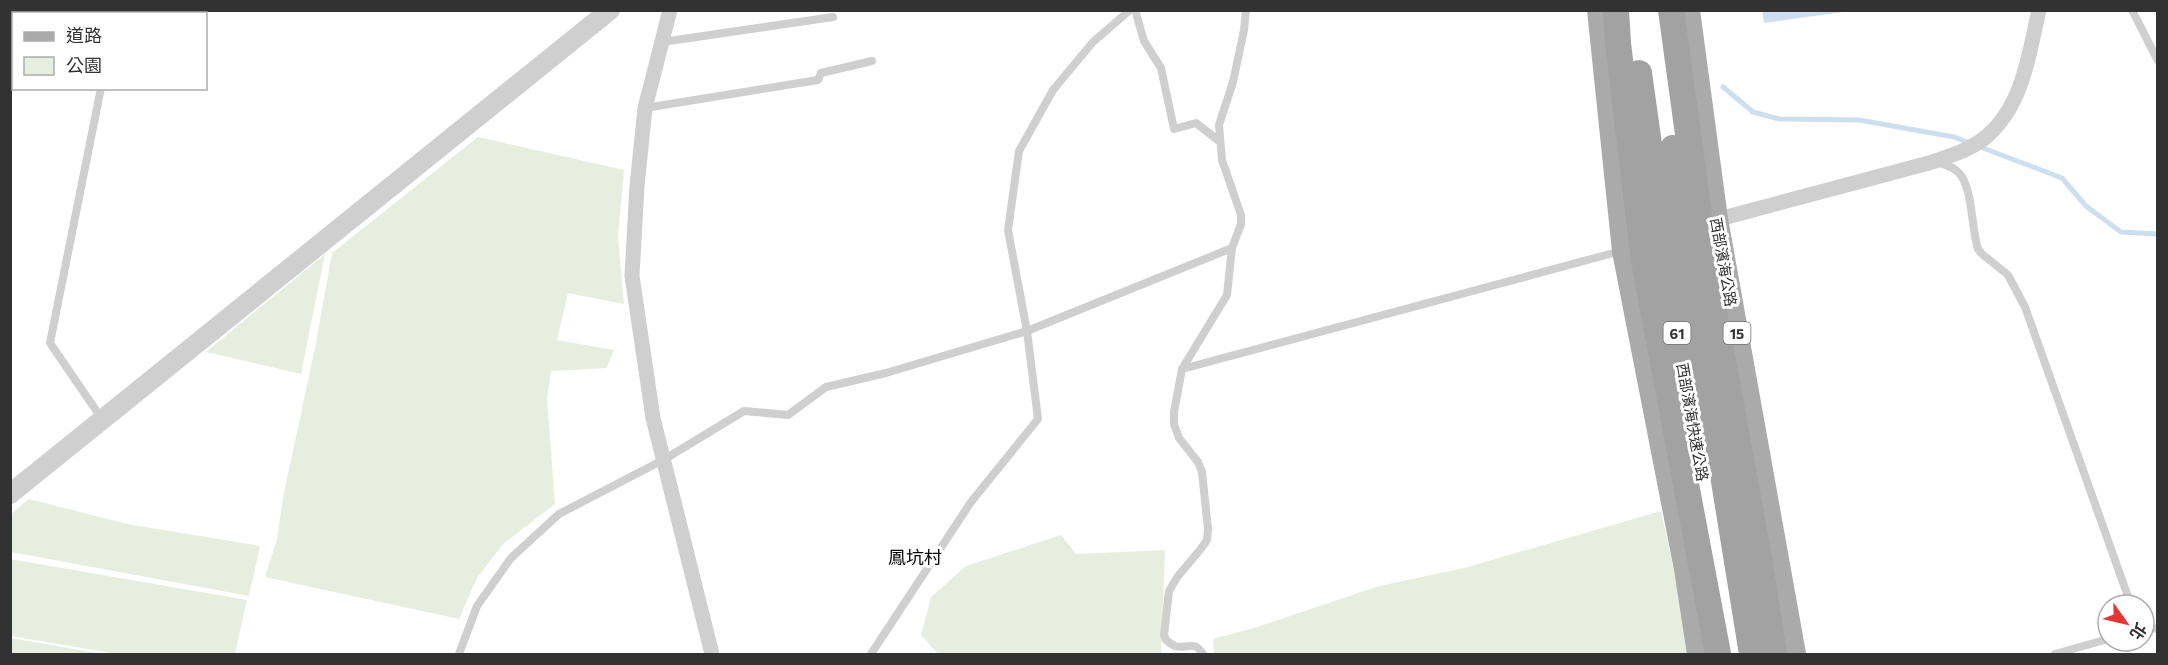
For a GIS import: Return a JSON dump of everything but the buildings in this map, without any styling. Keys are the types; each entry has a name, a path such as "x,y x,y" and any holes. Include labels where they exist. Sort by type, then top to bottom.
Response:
{"highway":[{"path":"1616,10 1644,261 1718,654"},
{"name":"西部濱海快速公路","path":"1630,10 1666,266 1734,654"},
{"name":"西部濱海快速公路","path":"1659,10 1686,283 1722,469 1752,654"},
{"path":"1671,10 1707,273 1759,558 1774,654"}],"main road":[{"path":"1599,10 1624,250 1686,568 1700,654"},
{"name":"西部濱海公路","path":"1688,10 1716,219 1794,654"}],"street":[{"path":"10,494 610,10"},
{"path":"670,10 645,108 637,186 632,276 653,418 712,654"},
{"path":"1624,250 1716,219 1929,163 1966,149 1987,136 2010,109 2024,76 2040,10"}],"lane":[{"path":"871,654 971,502 1038,419 1027,331 1008,230 1019,151 1053,90 1093,42 1130,10"},
{"path":"1135,10 1144,41 1161,68 1174,129 1196,123 1219,141"},
{"path":"1203,654 1198,647 1193,645 1176,646 1166,640 1164,635 1169,591 1207,540 1208,529 1202,472 1198,462 1179,438 1174,424 1174,412 1182,369 1227,295 1232,249 1240,224 1241,215 1222,160 1219,125 1233,82 1246,10"},
{"path":"2132,10 2157,61"},
{"path":"662,42 833,17"},
{"path":"645,108 818,80 822,73 872,61"},
{"path":"101,90 50,343 103,420"},
{"path":"1929,163 1937,162 1951,167 1965,182 1978,249 1982,255 2008,275 2025,307 2127,593"},
{"path":"459,654 477,606 511,558 559,514 665,459 744,411 788,415 826,387 886,373 1027,331 1232,249"},
{"path":"1182,369 1624,250"},
{"path":"2055,654 2096,642"}],"green space":[{"path":"478,137 624,170 618,237 624,304 568,293 557,340 614,350 607,368 551,371 547,398 555,504 503,544 477,578 459,619 265,577 277,539 283,497 315,348 332,253"},
{"path":"325,254 301,374 206,352"},
{"path":"29,499 127,524 260,546 249,596 11,552 11,514"},
{"path":"1661,511 1692,654 1214,654 1213,639 1257,627 1379,586 1464,568"},
{"path":"1061,535 1076,554 1165,550 1161,654 938,654 921,635 931,597 966,566"},
{"path":"10,559 247,600 235,654 118,654 11,636"},
{"path":"11,638 102,654 11,654"}],"water":[{"path":"1762,10 1851,10 1851,11 1764,23"}],"waterway":[{"path":"1723,87 1753,112 1779,119 1859,120 1954,137 2062,178 2086,206 2121,232 2158,234"}],"district":[{"name":"鳳坑村","path":"915,557"}]}
